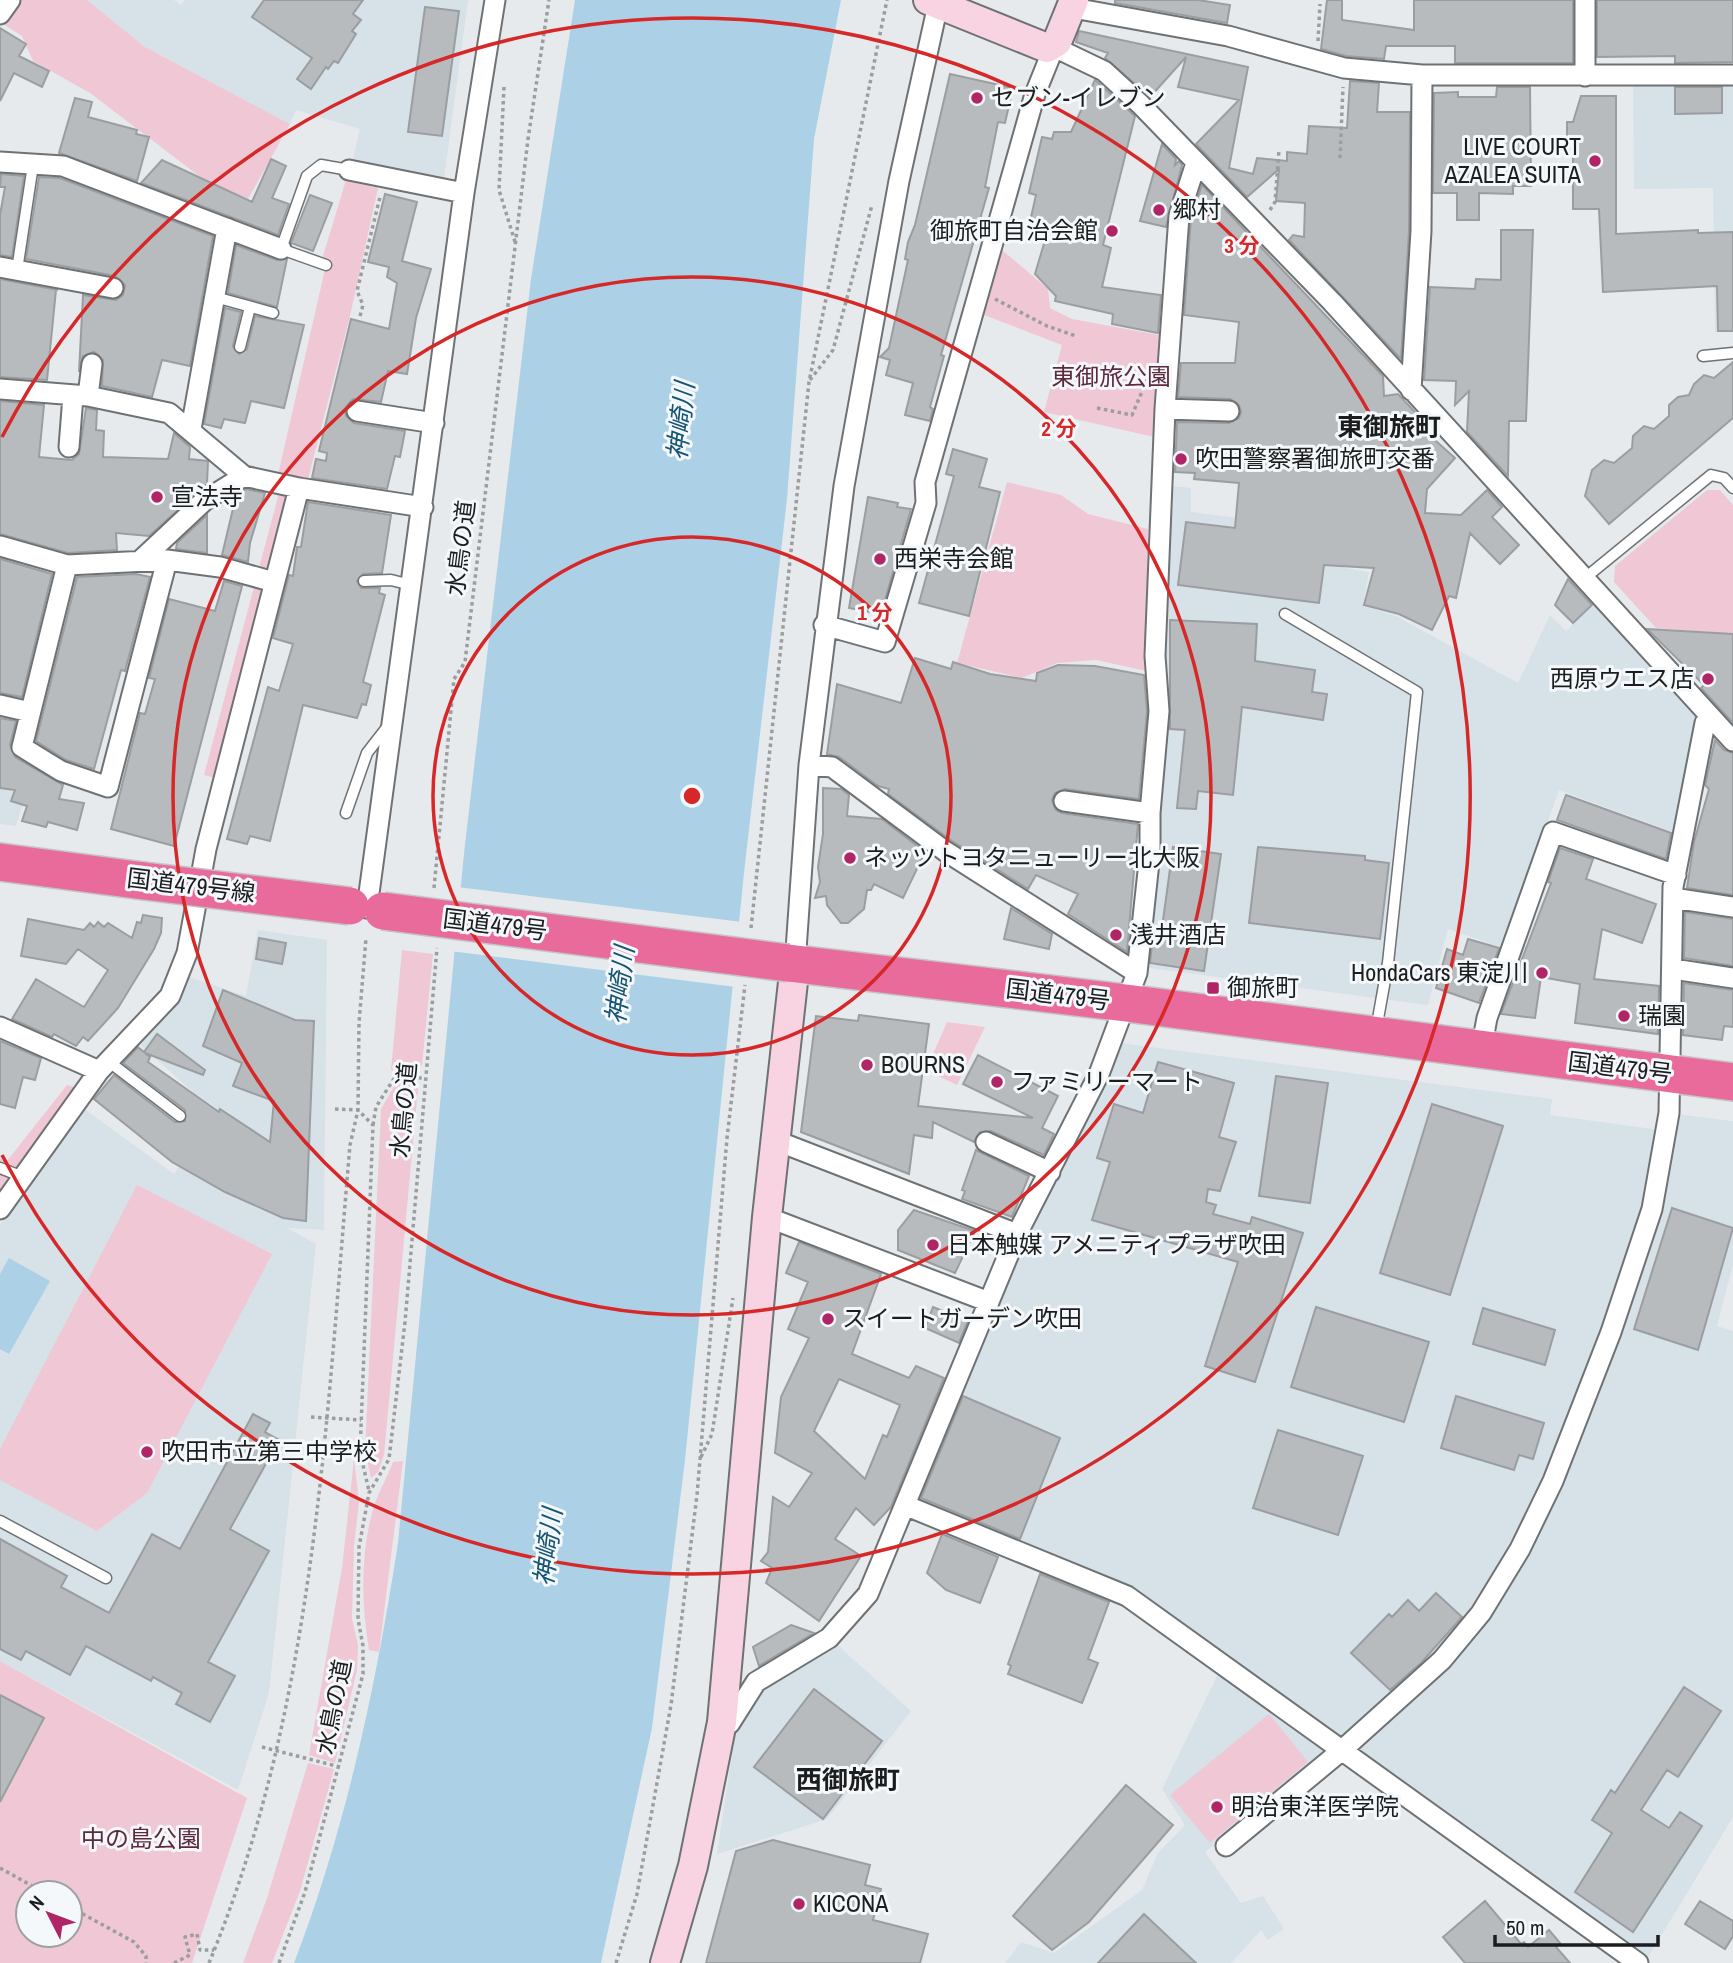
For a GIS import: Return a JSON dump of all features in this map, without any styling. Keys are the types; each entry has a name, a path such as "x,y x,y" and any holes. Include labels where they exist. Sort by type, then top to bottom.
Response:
{"highway":[{"name":"国道479号線","path":"0,862 144,881 366,916"},
{"name":"国道479号","path":"366,916 792,964 1132,988 1375,1037 1733,1082"}],"street":[{"path":"0,14 10,0"},
{"path":"366,916 464,193 495,0"},
{"path":"1585,0 1585,76"},
{"path":"665,1963 693,1866 722,1722 824,625 857,404 935,2 1042,47 1054,47 1104,71 1140,104 1332,302 1733,741"},
{"path":"824,625 885,642 926,503 925,481 1035,94 1073,4 1228,36 1344,68 1543,81 1585,76 1733,75"},
{"path":"1411,390 1421,231 1422,75"},
{"path":"0,162 63,166 281,249"},
{"path":"722,1722 730,1723 756,1682 829,1638 868,1594 907,1506 1017,1234 1099,1074 1132,988 1150,853 1150,813 1159,711 1155,656 1165,409 1179,216 1196,163"},
{"path":"349,170 464,193"},
{"path":"191,429 227,228"},
{"path":"9,268 113,288"},
{"path":"69,447 92,364"},
{"path":"0,390 81,396 169,413 244,476 299,488 422,507"},
{"path":"1165,409 1229,411"},
{"path":"357,411 433,424"},
{"path":"142,559 204,501 244,476"},
{"path":"0,1209 104,1066 170,996 187,953 206,849 299,488"},
{"path":"0,546 67,565 122,564 142,559 167,560 220,567 274,582"},
{"path":"67,565 22,747 61,771 108,787 167,560"},
{"path":"0,705 30,712"},
{"path":"1226,1846 1341,1751 1442,1660 1481,1613 1520,1549 1553,1481 1611,1332 1652,1209 1669,1112 1673,898 1705,723 1711,717"},
{"path":"809,765 832,767 1132,988"},
{"path":"1064,801 1150,813"},
{"path":"1481,1050 1487,1018 1553,832 1676,875"},
{"path":"1673,898 1733,907"},
{"path":"1673,969 1733,978"},
{"path":"0,1027 104,1066"},
{"path":"777,1141 1017,1234"},
{"path":"986,1142 1050,1172"},
{"path":"767,1217 989,1302"},
{"path":"907,1506 1127,1596 1638,1963"}],"lane":[{"path":"9,268 33,165"},
{"path":"326,265 281,249 307,176 321,165 349,170"},
{"path":"215,297 273,313"},
{"path":"240,348 250,307"},
{"path":"1703,356 1733,353"},
{"path":"1585,578 1712,475 1724,478 1733,488"},
{"path":"364,581 391,580 411,584"},
{"path":"1286,614 1418,692 1388,963 1375,1037"},
{"path":"346,813 367,753 391,723"},
{"path":"104,1066 180,1116"},
{"path":"0,1168 23,1177"},
{"path":"0,1521 106,1578"}],"path":[{"name":"水鳥の道","path":"434,894 454,679 465,662 528,139 549,0"},
{"path":"1316,60 1320,4"},
{"path":"1340,158 1344,68"},
{"path":"504,85 499,190 517,247"},
{"path":"1258,226 1275,202 1279,150"},
{"path":"360,316 363,305 357,291 385,178"},
{"path":"809,382 833,350 872,204"},
{"path":"979,293 1022,310 1047,326 1076,335"},
{"path":"1097,408 1132,415 1145,380"},
{"path":"209,1963 239,1883 277,1751 289,1702 311,1565 350,1145 359,1110 359,1023 366,916"},
{"name":"水鳥の道","path":"279,1963 305,1892 363,1674 363,1646 358,1619 359,1547 369,1493 389,1459 405,1322 437,943"},
{"path":"369,1493 360,1452 373,1125 376,1107 396,1076 424,1078"},
{"path":"335,1108 359,1110 373,1125"},
{"path":"311,1417 362,1420"},
{"path":"262,1746 340,1767"},
{"path":"0,1868 20,1879"},
{"path":"84,1915 134,1942 146,1956 146,1963"},
{"path":"190,1955 185,1937 197,1934 200,1950"},
{"path":"174,1963 200,1950 214,1950"}],"shaded area":[{"path":"87,0 174,0 181,5 185,0 468,0 444,179 352,162 360,129 296,110 290,124 145,47"},
{"path":"1733,82 1733,332 1715,332 1713,188 1634,189 1633,84"},
{"path":"1171,486 1191,488 1191,512 1343,531 1344,568 1369,572 1363,606 1396,616 1518,683 1550,615 1566,631 1595,604 1699,718 1679,834 1559,790 1503,948 1448,929 1428,1005 1143,967"},
{"path":"0,749 34,766 16,826 0,824"},
{"name":"吹田市立第三中学校","path":"258,930 327,940 324,1230 287,1228 316,1244 269,1693 238,1790 0,1661 0,1225 83,1108 174,1174 217,1108 194,1093 137,1042 176,1002 189,977 246,996"},
{"path":"1120,1043 1552,1099 1550,1115 1660,1130 1645,1208 1603,1330 1546,1477 1514,1546 1476,1609 1437,1656 1347,1737 1334,1738 1128,1586 915,1503 1024,1237"},
{"path":"1675,1114 1733,1121 1733,1264 1717,1326 1733,1331 1733,1817 1646,1961 1360,1751 1359,1744 1528,1553"},
{"path":"834,1642 911,1711 827,1819 717,1854 735,1734 758,1693 769,1682"},
{"name":"明治東洋医学院","path":"1220,1670 1328,1752 1205,1852 1241,1903 1263,1896 1284,1929 1268,1940 1261,1930 1231,1963 1005,1963 1021,1942 1054,1953 1142,1890 1158,1853 1185,1825 1162,1789"}],"green space":[{"path":"20,0 87,0 145,47 290,124 248,199 203,179 90,93 33,61 22,36 3,24"},
{"path":"346,180 378,188 350,316 307,483 216,778 204,775 279,493 277,479 326,265 323,256"},
{"name":"東御旅公園","path":"1002,250 1048,289 1050,308 1072,319 1164,336 1154,437 1044,412 1062,345 984,315"},
{"path":"1007,482 1061,495 1088,514 1148,529 1146,671 1096,660 1057,663 1022,678 957,663"},
{"path":"1707,490 1720,490 1733,505 1733,634 1656,628 1614,582 1615,566"},
{"path":"402,950 433,954 422,1065 416,1071 391,1070"},
{"path":"947,1022 985,1027 957,1085 926,1070"},
{"path":"396,1083 414,1083 418,1089 384,1455 378,1472 371,1478 365,1450 381,1109"},
{"path":"67,1085 78,1088 0,1199 0,1159 7,1161"},
{"path":"137,1185 272,1254 147,1493 97,1531 0,1480 0,1449"},
{"path":"354,1459 359,1502 354,1546 352,1619 358,1645 357,1670 335,1763 309,1755 342,1568"},
{"path":"403,1461 379,1652 369,1650 366,1632 364,1557 375,1503 393,1462"},
{"name":"中の島公園","path":"0,1661 247,1798 192,1963 0,1963"},
{"path":"1269,1714 1308,1762 1210,1843 1170,1795"},
{"path":"308,1763 334,1769 300,1891 272,1963 243,1963 267,1898"}],"water":[{"name":"神崎川","path":"575,0 841,0 814,139 787,499 744,873 685,1460 652,1728 601,1963 294,1963 329,1861 357,1756 380,1650 398,1543 464,853 531,279"},
{"path":"9,1258 50,1281 9,1354 0,1349 0,1274"}],"pier":[{"path":"457,887 742,922 736,987 450,951"}],"building":[{"path":"264,0 363,0 353,14 361,20 352,31 356,34 338,63 334,61 328,69 326,67 311,89 297,79 312,58 252,17"},
{"path":"1115,0 1198,0 1230,5 1227,23 1115,3"},
{"path":"1327,0 1342,0 1342,20 1414,30 1414,0 1573,0 1573,63 1455,63 1455,46 1386,46 1384,59 1346,56 1321,49"},
{"path":"1597,0 1733,0 1733,62 1675,63 1675,56 1597,57"},
{"path":"425,7 459,11 442,136 408,132"},
{"path":"0,28 26,44 19,56 49,71 42,87 14,73 0,101"},
{"path":"1079,31 1248,67 1229,168 1253,174 1257,158 1287,161 1287,152 1307,154 1309,126 1347,128 1350,81 1379,83 1377,112 1410,112 1409,231 1401,359 1289,240 1293,235 1304,237 1305,203 1276,201 1279,169 1247,197 1196,144 1239,100 1178,87 1186,57 1150,97 1105,58 1108,53 1076,42"},
{"path":"950,74 1013,88 1005,123 998,122 985,187 989,188 941,355 944,356 930,407 933,409 930,421 905,415 913,383 886,375 890,360 880,357 889,348 908,260 905,259 908,242 915,225"},
{"path":"1095,80 1135,116 1103,245 1111,248 1102,287 1161,295 1158,333 1112,324 1113,314 1055,301 1056,296 1035,274 1048,230 1029,226 1036,195 1029,193 1042,137 1052,139 1054,132 1071,132"},
{"path":"1497,87 1530,87 1531,186 1513,186 1513,194 1479,193 1479,220 1457,220 1457,193 1433,193 1434,93 1458,92 1458,97 1496,97"},
{"path":"1675,87 1722,87 1722,113 1675,114"},
{"path":"1581,96 1616,96 1616,234 1698,230 1698,233 1733,232 1733,331 1718,331 1717,286 1603,292 1599,209 1573,209 1573,140 1567,140 1567,122 1573,122"},
{"path":"75,98 92,102 88,117 137,130 136,134 149,137 137,181 59,153"},
{"path":"1162,144 1176,159 1175,165 1179,161 1182,165 1166,227 1140,221"},
{"path":"271,159 286,166 272,198 289,204 278,235 141,183 162,160 252,202"},
{"path":"1,174 24,176 12,257 0,255 0,215 5,187 0,187"},
{"path":"39,177 60,178 213,236 190,366 162,360 152,397 102,386 103,360 94,352 83,356 79,372 83,295 116,300 123,295 125,285 115,276 26,259"},
{"path":"1202,185 1383,376 1384,396 1398,394 1431,429 1427,433 1455,458 1427,489 1425,513 1461,515 1487,490 1502,507 1492,517 1519,545 1500,564 1470,533 1456,598 1449,596 1432,630 1399,614 1364,605 1374,568 1324,565 1319,603 1178,585 1186,522 1235,528 1239,483 1194,479 1195,473 1175,472 1177,422 1229,423 1239,418 1241,412 1239,405 1230,399 1178,397 1181,363 1235,363 1239,322 1184,315 1191,218"},
{"path":"385,194 417,202 402,261 431,269 416,318 407,374 388,371 381,402 353,399 345,408 346,416 354,423 405,431 400,457 395,456 387,489 312,478 316,459 326,461 327,453 319,451 351,319 389,329 397,283 387,277 389,267 368,262"},
{"path":"310,195 332,203 313,251 291,243"},
{"path":"1501,230 1533,230 1526,421 1509,421 1508,476 1467,432 1469,391 1455,405 1456,381 1424,380 1430,287 1475,289 1476,279 1501,280"},
{"path":"236,245 277,260 287,259 277,307 228,293"},
{"path":"0,279 58,290 47,380 0,377"},
{"path":"225,308 241,312 233,346 239,354 247,349 255,316 304,325 284,408 251,401 245,423 224,419 221,428 204,424"},
{"path":"1733,362 1733,418 1609,524 1585,496 1592,470 1604,460 1614,463 1632,448 1633,436 1644,426 1654,429 1669,416 1669,405 1678,397 1689,395 1694,384 1704,375 1714,378"},
{"path":"0,401 44,405 39,457 72,460 79,454 86,408 97,410 96,430 104,431 103,457 168,459 174,433 190,447 189,459 208,461 207,484 149,536 116,533 117,550 68,553 0,534"},
{"path":"953,449 987,459 979,487 1000,492 969,616 919,603 954,476 946,474"},
{"path":"246,489 265,493 250,543 248,562 222,555 236,496"},
{"name":"西栄寺会館","path":"868,497 898,503 897,507 911,509 881,614 849,608"},
{"path":"308,502 391,515 382,573 363,574 357,581 361,588 380,588 379,593 385,595 363,682 371,685 366,705 362,704 357,718 303,705 270,841 250,836 247,844 227,839 268,687 279,691 293,644 273,638 289,575 293,576 297,547 301,547"},
{"path":"207,515 207,553 176,549 177,543"},
{"path":"0,559 52,574 22,697 0,693"},
{"path":"136,574 150,577 125,671 121,670 94,769 66,760 36,741 77,577"},
{"path":"1568,579 1592,605 1573,623 1555,605"},
{"path":"224,581 242,586 174,846 111,829 140,713 145,714 155,679 149,678 169,599 215,611"},
{"path":"1170,620 1257,624 1255,661 1315,670 1312,692 1327,694 1323,720 1242,707 1233,795 1198,791 1196,809 1177,808 1185,730 1170,729"},
{"path":"1647,629 1733,634 1733,723 1701,688 1704,685"},
{"path":"915,658 951,669 953,662 990,674 1036,681 1037,673 1058,665 1095,666 1144,675 1147,711 1139,799 1065,789 1055,793 1052,800 1056,810 1062,813 1138,824 1127,952 1068,914 1078,894 1036,875 1028,889 952,841 888,794 889,789 878,786 839,757 827,754 837,684 901,703"},
{"path":"0,718 16,721 10,745 15,757 63,785 59,799 84,803 77,830 48,822 46,827 22,821 27,806 11,801 15,790 0,788"},
{"path":"1715,740 1724,750 1733,753 1733,895 1687,888 1694,842 1709,789 1705,785"},
{"name":"ネッツトヨタニューリー北大阪","path":"823,788 841,789 849,795 847,816 882,819 925,852 903,898 874,884 871,890 867,890 864,909 848,923 841,923 827,905 826,896 815,898 820,882 818,867 823,834"},
{"path":"1566,795 1671,833 1666,859 1557,820"},
{"path":"1173,847 1221,854 1204,971 1150,963 1154,927 1162,928"},
{"path":"1258,847 1365,856 1365,860 1389,863 1380,939 1249,923"},
{"path":"1560,848 1593,859 1586,879 1656,904 1642,943 1602,929 1594,979 1659,986 1658,1034 1575,1023 1580,984 1541,977 1535,1018 1501,1014 1551,883 1548,882"},
{"path":"1011,908 1052,934 1049,949 1004,939"},
{"path":"1685,912 1733,919 1733,966 1684,958"},
{"path":"143,915 162,918 161,933 118,1008 88,1041 83,1037 76,1046 54,1034 52,1037 12,1019 36,979 84,1007 108,970 78,949 66,964 21,956 28,919 84,930 90,923 94,927 98,922 104,927 108,923 132,938 137,922 141,923"},
{"path":"259,938 286,943 282,964 256,959"},
{"path":"1468,939 1499,948 1479,1003 1436,988 1447,949 1463,955"},
{"path":"1684,983 1733,990 1733,1027 1724,1026 1722,1040 1683,1035"},
{"path":"223,990 295,1020 314,1021 306,1221 283,1218 225,1192 172,1162 94,1099 114,1075 175,1122 185,1121 185,1110 123,1063 138,1047 144,1052 157,1034 205,1070 203,1075 145,1053 150,1057 148,1062 219,1112 220,1109 270,1142 274,1101 233,1086 242,1063 203,1046"},
{"name":"BOURNS","path":"859,1015 929,1024 918,1106 1033,1118 963,1084 978,1055 1058,1096 1042,1128 1054,1134 1044,1155 991,1131 980,1132 974,1142 933,1122 932,1138 914,1135 909,1174 801,1132 816,1016 858,1021"},
{"path":"0,1041 41,1058 35,1080 23,1077 15,1108 0,1104"},
{"path":"1158,1062 1234,1083 1219,1137 1236,1142 1220,1191 1208,1189 1206,1202 1216,1205 1213,1214 1250,1224 1252,1217 1303,1233 1255,1382 1205,1366 1238,1262 1092,1220 1110,1162 1097,1158 1114,1104 1143,1113"},
{"path":"1276,1076 1328,1083 1310,1203 1259,1196"},
{"path":"1432,1104 1503,1126 1450,1295 1380,1273"},
{"path":"976,1150 1029,1176 1012,1217 962,1199 965,1191 962,1190"},
{"path":"1672,1208 1733,1228 1698,1350 1634,1329"},
{"name":"日本触媒 アメニティプラザ吹田","path":"914,1210 975,1231 955,1273 898,1250 898,1230"},
{"path":"799,1242 881,1274 852,1354 909,1378 916,1366 944,1378 891,1507 874,1525 856,1508 835,1539 861,1556 819,1621 766,1583 772,1568 761,1561 768,1552 773,1497 789,1507 812,1473 775,1453 781,1397 809,1338 788,1329 808,1282 786,1273","holes":["839,1379 900,1405 887,1437 883,1435 865,1479 814,1431"]},
{"path":"933,1307 968,1321 959,1343 925,1328"},
{"path":"1316,1307 1429,1342 1404,1422 1291,1387"},
{"path":"1483,1308 1555,1330 1545,1365 1473,1344"},
{"path":"963,1396 1060,1438 1020,1539 921,1498"},
{"path":"1456,1396 1544,1423 1533,1459 1519,1455 1514,1470 1441,1448"},
{"path":"253,1414 270,1423 265,1432 279,1440 230,1529 269,1551 208,1662 235,1676 210,1722 176,1704 182,1693 153,1677 151,1681 86,1646 70,1675 26,1651 21,1660 0,1649 0,1539 67,1576 61,1587 109,1613 152,1534 180,1549"},
{"path":"1278,1430 1363,1456 1338,1535 1253,1508"},
{"path":"942,1534 998,1557 980,1603 946,1590 927,1573"},
{"path":"1040,1574 1109,1602 1088,1659 1098,1663 1082,1703 1008,1674 1011,1666 1008,1664"},
{"path":"1436,1593 1462,1617 1421,1663 1390,1690 1351,1653 1389,1614 1392,1617 1408,1600 1419,1611"},
{"path":"791,1625 814,1633 759,1666 753,1647"},
{"path":"1684,1687 1721,1711 1678,1777 1667,1770 1641,1810 1669,1828 1680,1812 1702,1826 1633,1932 1575,1892 1612,1833 1592,1820 1611,1790 1615,1793"},
{"path":"814,1689 882,1741 823,1819 754,1767"},
{"path":"0,1695 44,1718 0,1802"},
{"path":"1126,1785 1173,1825 1089,1922 1052,1950 1013,1916"},
{"name":"KICONA","path":"773,1840 870,1865 865,1885 881,1889 873,1920 928,1934 920,1963 706,1963 736,1851"},
{"path":"1485,1901 1521,1944 1524,1942 1528,1947 1549,1930 1560,1943 1556,1947 1570,1963 1465,1963 1443,1937"},
{"path":"1700,1901 1733,1921 1733,1936 1725,1949 1685,1924"},
{"path":"1144,1914 1196,1963 1098,1963"}],"place":[{"name":"セブン-イレブン","path":"977,98"},
{"name":"LIVE COURT AZALEA SUITA","path":"1595,161"},
{"name":"郷村","path":"1159,210"},
{"name":"御旅町自治会館","path":"1112,231"},
{"name":"吹田警察署御旅町交番","path":"1181,459"},
{"name":"宣法寺","path":"157,497"},
{"name":"西栄寺会館","path":"880,559"},
{"name":"西原ウエス店","path":"1708,679"},
{"name":"ネッツトヨタニューリー北大阪","path":"850,858"},
{"name":"浅井酒店","path":"1116,935"},
{"name":"HondaCars 東淀川","path":"1542,973"},
{"name":"御旅町","path":"1213,988"},
{"name":"瑞園","path":"1624,1016"},
{"name":"BOURNS","path":"867,1065"},
{"name":"ファミリーマート","path":"997,1082"},
{"name":"日本触媒 アメニティプラザ吹田","path":"933,1245"},
{"name":"スイートガーデン吹田","path":"828,1319"},
{"name":"吹田市立第三中学校","path":"147,1452"},
{"name":"明治東洋医学院","path":"1217,1807"},
{"name":"KICONA","path":"799,1904"}],"district":[{"name":"東御旅町","path":"1389,427"},
{"name":"西御旅町","path":"848,1780"}]}
